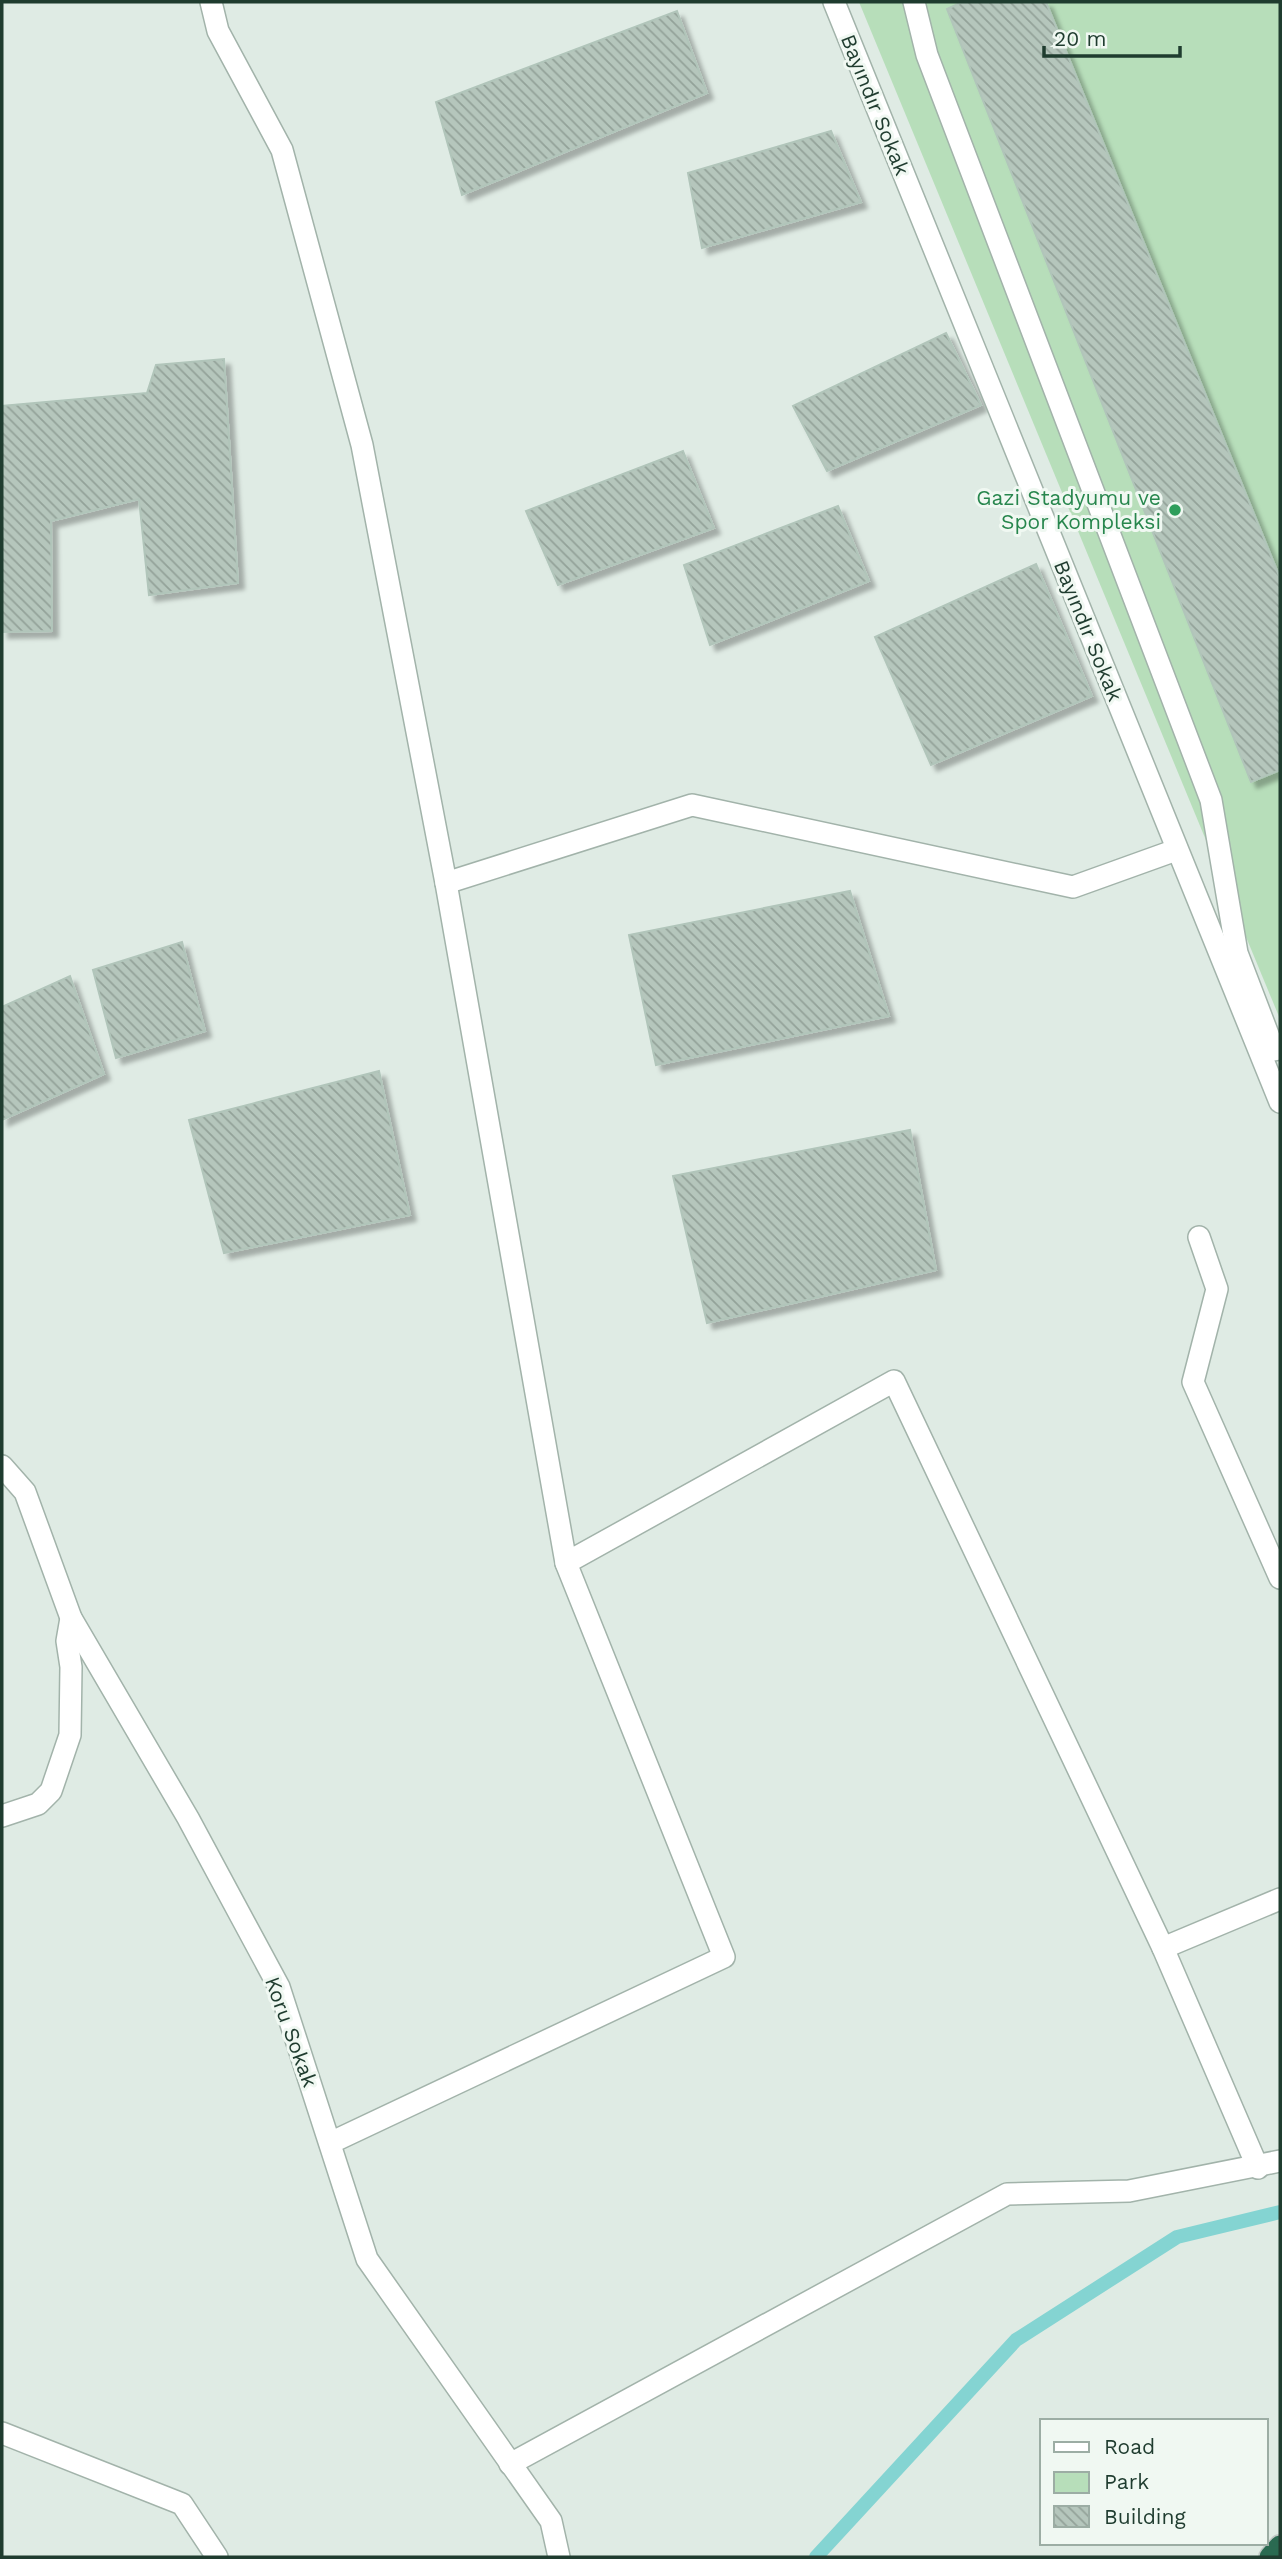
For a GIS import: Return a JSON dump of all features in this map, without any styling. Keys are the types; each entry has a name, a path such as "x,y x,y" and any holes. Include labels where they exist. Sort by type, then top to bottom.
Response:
{"highway":[{"path":"1270,2557 1280,2546"}],"street":[{"path":"211,2 218,31 282,150 362,445 446,883 566,1563 724,1957 330,2143"},
{"name":"Bayındır Sokak","path":"834,2 1280,1102"},
{"path":"914,2 927,55 1211,800 1237,953 1274,1050 1280,1049"},
{"path":"446,883 692,805 1073,887 1176,850"},
{"path":"1199,1237 1217,1289 1193,1382 1280,1578"},
{"path":"566,1563 894,1381 1163,1948 1258,2168"},
{"name":"Koru Sokak","path":"2,1466 25,1492 71,1618 188,1818 279,1987 367,2259 551,2521 559,2557"},
{"path":"11,1812 38,1804 51,1791 70,1735 71,1667 67,1641 71,1618"},
{"path":"1163,1948 1280,1899"},
{"path":"510,2464 1007,2194 1129,2191 1258,2168 1280,2161"},
{"path":"2,2433 182,2504 217,2557"}],"green space":[{"name":"Gazi Stadyumu ve Spor Kompleksi","path":"859,2 1280,2 1280,1019"}],"building":[{"path":"962,2 1046,2 1280,578 1280,770 1251,782 947,9"},
{"path":"677,11 707,93 462,195 436,102"},
{"path":"831,131 861,202 702,248 688,173"},
{"path":"946,333 981,405 827,471 793,406"},
{"path":"224,359 238,583 149,595 139,499 51,521 52,631 2,632 2,406 147,393 156,365"},
{"path":"683,451 714,528 558,585 526,511"},
{"path":"838,506 869,581 710,645 684,565"},
{"path":"1036,564 1092,696 931,765 875,637"},
{"path":"850,891 889,1016 656,1065 629,935"},
{"path":"182,942 205,1031 116,1058 93,970"},
{"path":"70,976 104,1074 2,1120 2,1007"},
{"path":"379,1071 410,1215 224,1253 189,1120"},
{"path":"910,1130 936,1270 707,1323 673,1176"}],"waterway":[{"path":"816,2557 1016,2340 1177,2237 1280,2212"}],"place":[{"name":"Gazi Stadyumu ve Spor Kompleksi","path":"1175,510"}]}
